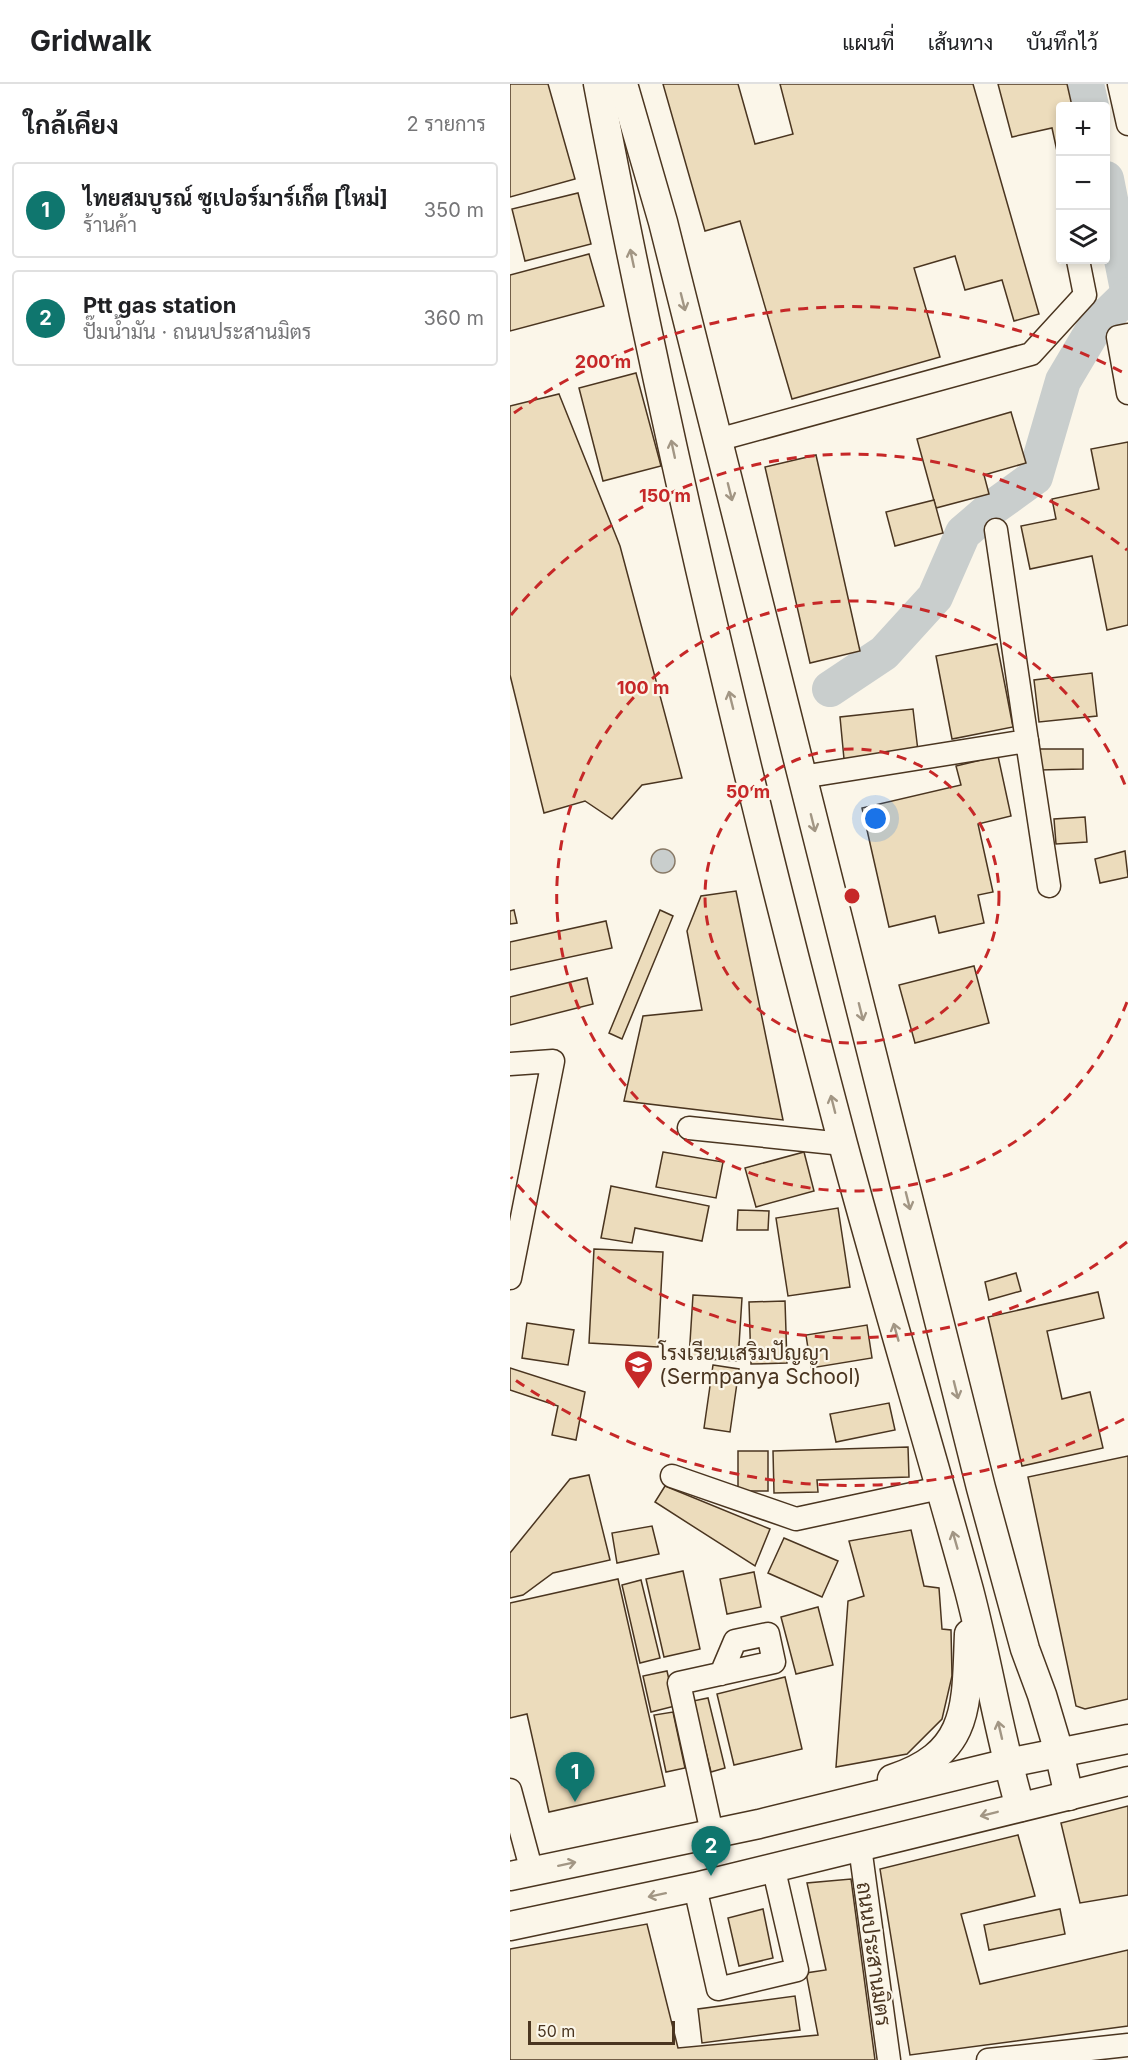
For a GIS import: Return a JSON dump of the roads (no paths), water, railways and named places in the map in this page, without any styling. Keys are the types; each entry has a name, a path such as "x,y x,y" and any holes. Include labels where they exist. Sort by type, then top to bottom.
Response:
{"main road":[{"path":"581,84 624,223"},
{"path":"598,84 624,223 681,486 745,757 843,1144 970,1594 1020,1807"},
{"path":"623,84 663,222 981,1488 1024,1649 1042,1695 1069,1796"},
{"path":"637,84 663,222"},
{"path":"759,1824 907,1774 933,1759 947,1746 962,1718 967,1692 970,1594"},
{"path":"1042,1695 1056,1718 1065,1728 1077,1735 1106,1740 1128,1738"},
{"path":"521,1874 759,1824 1008,1763 1128,1738"},
{"path":"510,1926 695,1887 773,1866 1128,1781"}],"street":[{"path":"1119,84 1128,124"},
{"path":"717,440 1031,354 1085,295 1079,264"},
{"path":"1123,336 1128,393"},
{"path":"996,530 1049,886"},
{"path":"802,777 1027,741"},
{"path":"510,1064 553,1061 519,1184 510,1278"},
{"path":"688,1128 843,1144"},
{"path":"672,1476 796,1519 940,1488"},
{"path":"712,1833 679,1683 721,1674"},
{"path":"510,1790 521,1874"},
{"name":"ถนนประสานมิตร","path":"860,1847 889,2060"},
{"path":"695,1887 718,1989 797,1970 773,1866"},
{"path":"988,2060 1128,2045"}],"waterway":[{"path":"1086,84 1090,102"},
{"path":"1110,199 1128,290"},
{"path":"830,689 884,653 935,597 963,533 992,508 1035,477 1063,381 1095,327 1128,295"}],"place":[{"name":"โรงเรียนเสริมปัญญา (Sermpanya School)","path":"638,1390"},
{"name":"ไทยสมบูรณ์ ซูเปอร์มาร์เก็ต [ใหม่]","path":"575,1802"},
{"name":"Ptt gas station","path":"711,1876"}]}
